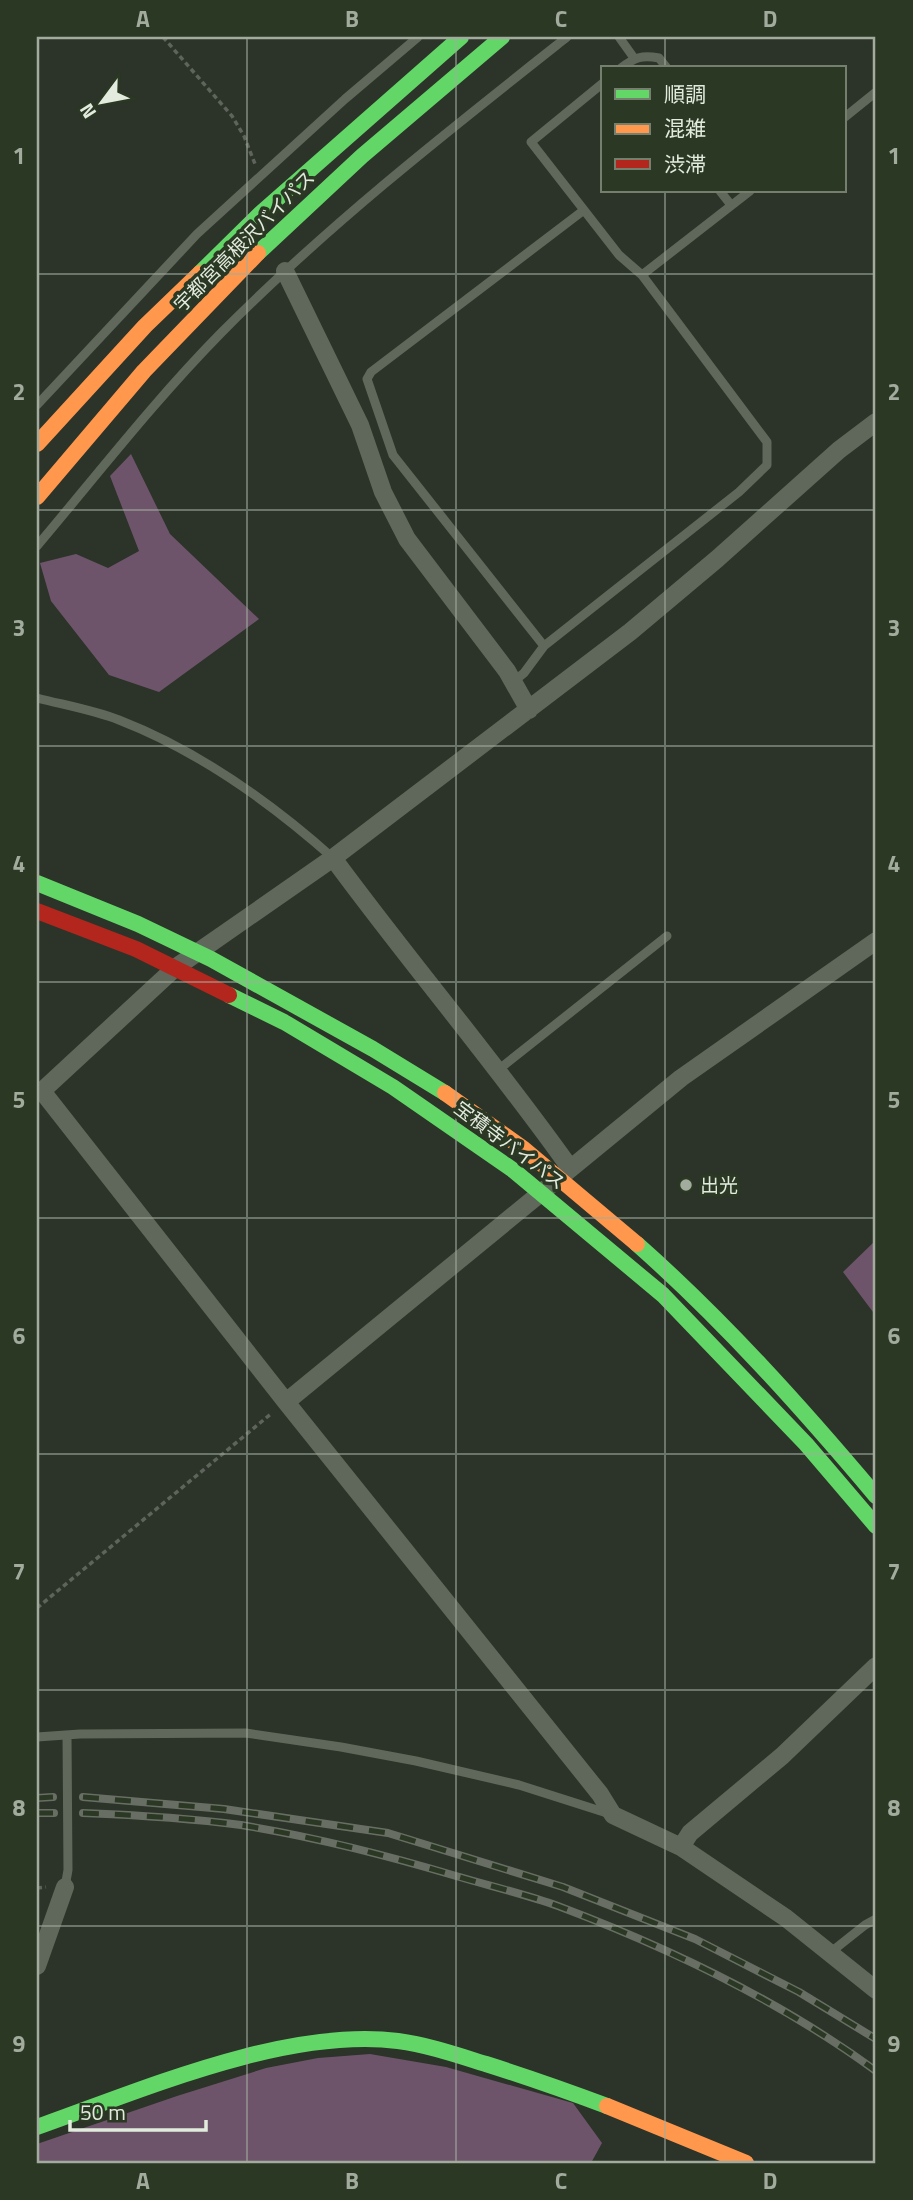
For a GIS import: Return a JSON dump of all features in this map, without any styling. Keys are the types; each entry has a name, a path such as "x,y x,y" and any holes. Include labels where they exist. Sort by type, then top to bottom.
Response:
{"main road":[{"name":"宇都宮高根沢バイパス","path":"37,444 145,326 261,213 461,37"},
{"name":"宇都宮高根沢バイパス","path":"37,497 146,374 291,220 421,102 502,37"},
{"name":"宝積寺バイパス","path":"37,883 103,909 197,952 438,1088 565,1173 741,1343 876,1496"},
{"name":"宝積寺バイパス","path":"37,911 136,949 284,1022 393,1087 513,1170 663,1295 797,1434 876,1526"},
{"path":"37,2127 267,2051 331,2042 387,2040 443,2050 526,2075 746,2163"}],"street":[{"path":"285,271 360,425 383,492 407,539 508,671 529,710"},
{"path":"876,422 839,450 630,632 333,858 175,968 39,1087 286,1402 600,1794 613,1815 681,1847 786,1918 876,1990"},
{"path":"333,858 498,1070 565,1173"},
{"path":"286,1402 681,1078 876,941"},
{"path":"681,1847 690,1833 782,1756 876,1666"},
{"path":"37,1966 65,1886"}],"lane":[{"path":"37,405 197,234 345,99 418,37"},
{"path":"37,546 163,390 285,271 399,170 567,37"},
{"path":"619,37 634,58"},
{"path":"625,66 634,58 647,56 659,58 665,66"},
{"path":"513,682 530,666 544,646 739,492 767,465 767,442 642,275 618,255 531,142 601,85"},
{"path":"846,116 876,92"},
{"path":"721,192 731,205"},
{"path":"642,275 749,192"},
{"path":"544,646 393,455 367,379 370,372 584,210"},
{"path":"37,698 118,720 186,751 233,778 303,831 333,858"},
{"path":"498,1070 667,936"},
{"path":"37,1737 246,1734 341,1747 519,1785 613,1815"},
{"path":"65,1886 68,1870 67,1735"},
{"path":"831,1952 876,1919"}],"path":[{"path":"163,37 232,116 244,136 260,176"},
{"path":"37,1608 286,1402"}],"shaded area":[{"path":"131,454 170,534 259,619 159,692 109,675 51,601 40,563 76,554 108,568 139,551 110,476"},
{"path":"876,1240 876,1316 843,1272"},
{"path":"370,2054 446,2067 573,2103 602,2143 591,2163 37,2163 37,2144 177,2096 266,2068 318,2058"}],"railway":[{"path":"37,1798 53,1797"},
{"path":"83,1797 224,1809 388,1833 563,1887 695,1939 799,1992 876,2039"},
{"path":"37,1813 54,1813"},
{"path":"83,1813 181,1819 268,1830 376,1854 546,1902 640,1939 723,1978 802,2022 876,2071"}],"traffic: fast":[{"path":"200,273 261,213 461,37"},
{"path":"258,253 362,156 502,37"},
{"path":"37,883 138,924 211,959 373,1049 445,1093"},
{"path":"229,995 284,1022 393,1087 513,1170 663,1295 806,1444 876,1526"},
{"path":"637,1244 700,1303 761,1366 876,1496"},
{"path":"37,2127 215,2065 309,2043 355,2039 398,2041 431,2048 517,2074 607,2106"}],"traffic: slow":[{"path":"37,497 144,371 258,253"},
{"path":"37,444 145,326 200,273"},
{"path":"445,1093 524,1149 637,1244"},
{"path":"607,2106 746,2163"}],"traffic: jam":[{"path":"37,911 136,949 229,995"}],"place":[{"name":"出光","path":"686,1185"}]}
